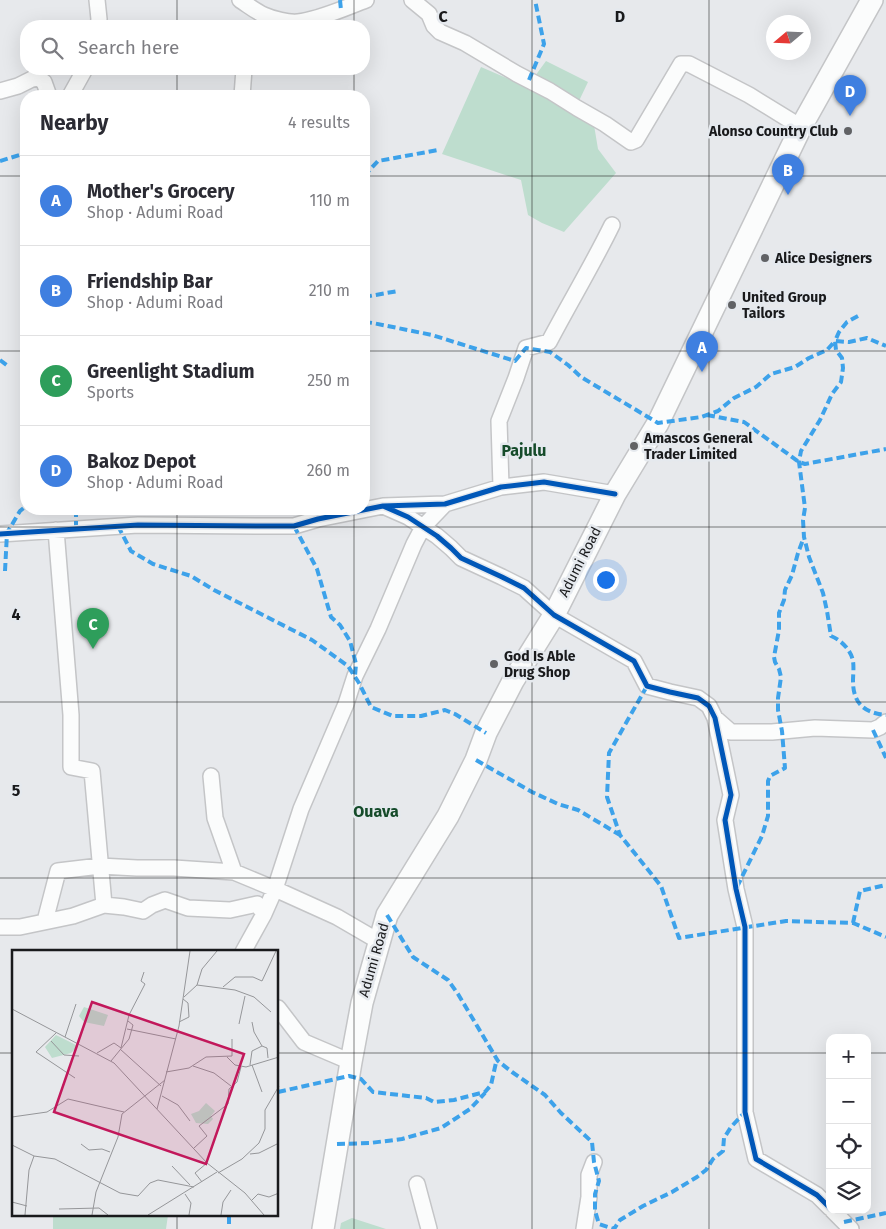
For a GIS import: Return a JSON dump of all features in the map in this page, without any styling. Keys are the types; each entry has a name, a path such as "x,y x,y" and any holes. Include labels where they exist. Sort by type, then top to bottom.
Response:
{"main road":[{"name":"Adumi Road","path":"323,1229 362,1003 387,915 448,816 476,760 486,733 513,681 554,615 615,494 658,423 801,127 872,0"}],"street":[{"path":"97,0 99,20"},
{"path":"240,0 260,20"},
{"path":"307,20 366,0"},
{"path":"412,0 429,14 434,26 440,32 465,43 516,74 550,90 631,142 636,140 681,64 688,64 749,95 801,127"},
{"path":"73,90 82,75"},
{"path":"242,90 244,75"},
{"path":"0,91 38,78 44,82 47,90"},
{"path":"501,487 499,421 526,348 549,342 596,258 612,224"},
{"path":"370,508 445,504 501,487 544,482 615,494"},
{"path":"244,950 264,914 275,888 301,809 346,704 355,676 378,629 414,544 423,527 445,504"},
{"path":"383,506 408,516 444,542 461,558 524,588 554,615 634,661 647,686 698,698 709,706 715,718 732,795 725,820 736,889 745,927 745,1112 756,1159 817,1195 826,1204"},
{"path":"0,534 138,525 294,526 314,515"},
{"path":"56,530 71,715 71,768 92,771 104,905"},
{"path":"715,718 731,732 772,732 815,728 872,730 886,722"},
{"path":"211,776 215,818 234,872"},
{"path":"45,921 58,871 100,866 234,872 275,888 337,917 380,942"},
{"path":"0,927 20,927 73,916 104,905 143,911 165,900 188,908 230,910 257,904 264,914"},
{"path":"279,1009 304,1042 351,1062"},
{"path":"584,1229 589,1197 589,1175 594,1162"},
{"path":"417,1184 429,1229"},
{"path":"836,1214 851,1229"}],"green space":[{"path":"546,61 588,82 578,103 594,125 598,149 616,173 564,232 528,215 521,180 442,154 481,67 527,87"},
{"path":"53,1216 168,1216 166,1229 53,1229"},
{"path":"352,1218 386,1229 340,1229 341,1223"}],"marked path":[{"path":"340,0 341,10"},
{"path":"529,80 544,44 535,0"},
{"path":"370,170 378,161 438,150"},
{"path":"0,161 20,155"},
{"path":"370,296 398,291"},
{"path":"858,316 847,322 835,341 836,350 842,358 841,382 832,394 820,420 801,451 799,462 805,508 803,520 804,537 809,557 823,593 831,636 845,646 852,657 855,695 861,706 872,712 886,715"},
{"path":"370,323 432,335 515,361 526,348 550,352 581,377 658,423 701,417 718,411 734,398 756,387 771,374 795,367 827,350 835,341 849,342 867,338 886,346"},
{"path":"0,360 8,366"},
{"path":"707,415 744,422 799,462 805,464 886,449"},
{"path":"5,571 7,533 20,511"},
{"path":"76,515 76,529"},
{"path":"118,526 131,551 153,564 191,576 214,590 312,640 348,666 371,707 393,716 421,716 445,710 486,733"},
{"path":"294,526 317,569 331,617 340,625 350,641 356,664 355,676"},
{"path":"737,887 762,836 768,816 768,781 770,776 785,768 778,710 781,677 774,657 779,630 779,613 804,537"},
{"path":"647,686 609,753 607,797 620,835 661,886 679,938 786,921 853,923 886,937"},
{"path":"873,730 886,758"},
{"path":"476,760 532,792 558,804 578,810 620,835"},
{"path":"853,923 860,891 886,885"},
{"path":"387,915 413,957 448,980 498,1061 545,1095 592,1142 594,1162 599,1181 595,1194 595,1211 599,1224 614,1229 620,1220 697,1177 723,1151 724,1138 745,1112"},
{"path":"279,1092 349,1076 361,1079 373,1092 426,1098 434,1102 454,1100 485,1092 491,1085 497,1058"},
{"path":"337,1144 370,1143 402,1139 441,1128 470,1109 485,1093"},
{"path":"844,1222 886,1213"},
{"path":"229,1216 229,1224"}],"cycle path":[{"path":"370,509 383,506 445,504 501,487 544,482 615,494"},
{"path":"383,506 408,517 437,536 461,558 524,588 554,615 634,661 647,686 698,698 709,706 715,718 731,795 725,820 736,889 745,927 745,1112 756,1159 817,1195 826,1204"},
{"path":"0,534 138,525 294,526 338,515"}],"place":[{"name":"Bakoz Depot","path":"850,116"},
{"name":"Alonso Country Club","path":"848,131"},
{"name":"Friendship Bar","path":"788,195"},
{"name":"Alice Designers","path":"765,258"},
{"name":"United Group Tailors","path":"732,305"},
{"name":"Mother's Grocery","path":"702,372"},
{"name":"Amascos General Trader Limited","path":"634,446"},
{"name":"Greenlight Stadium","path":"93,649"},
{"name":"God Is Able Drug Shop","path":"494,664"}],"district":[{"name":"Pajulu","path":"524,450"},
{"name":"Ouava","path":"376,811"}]}
